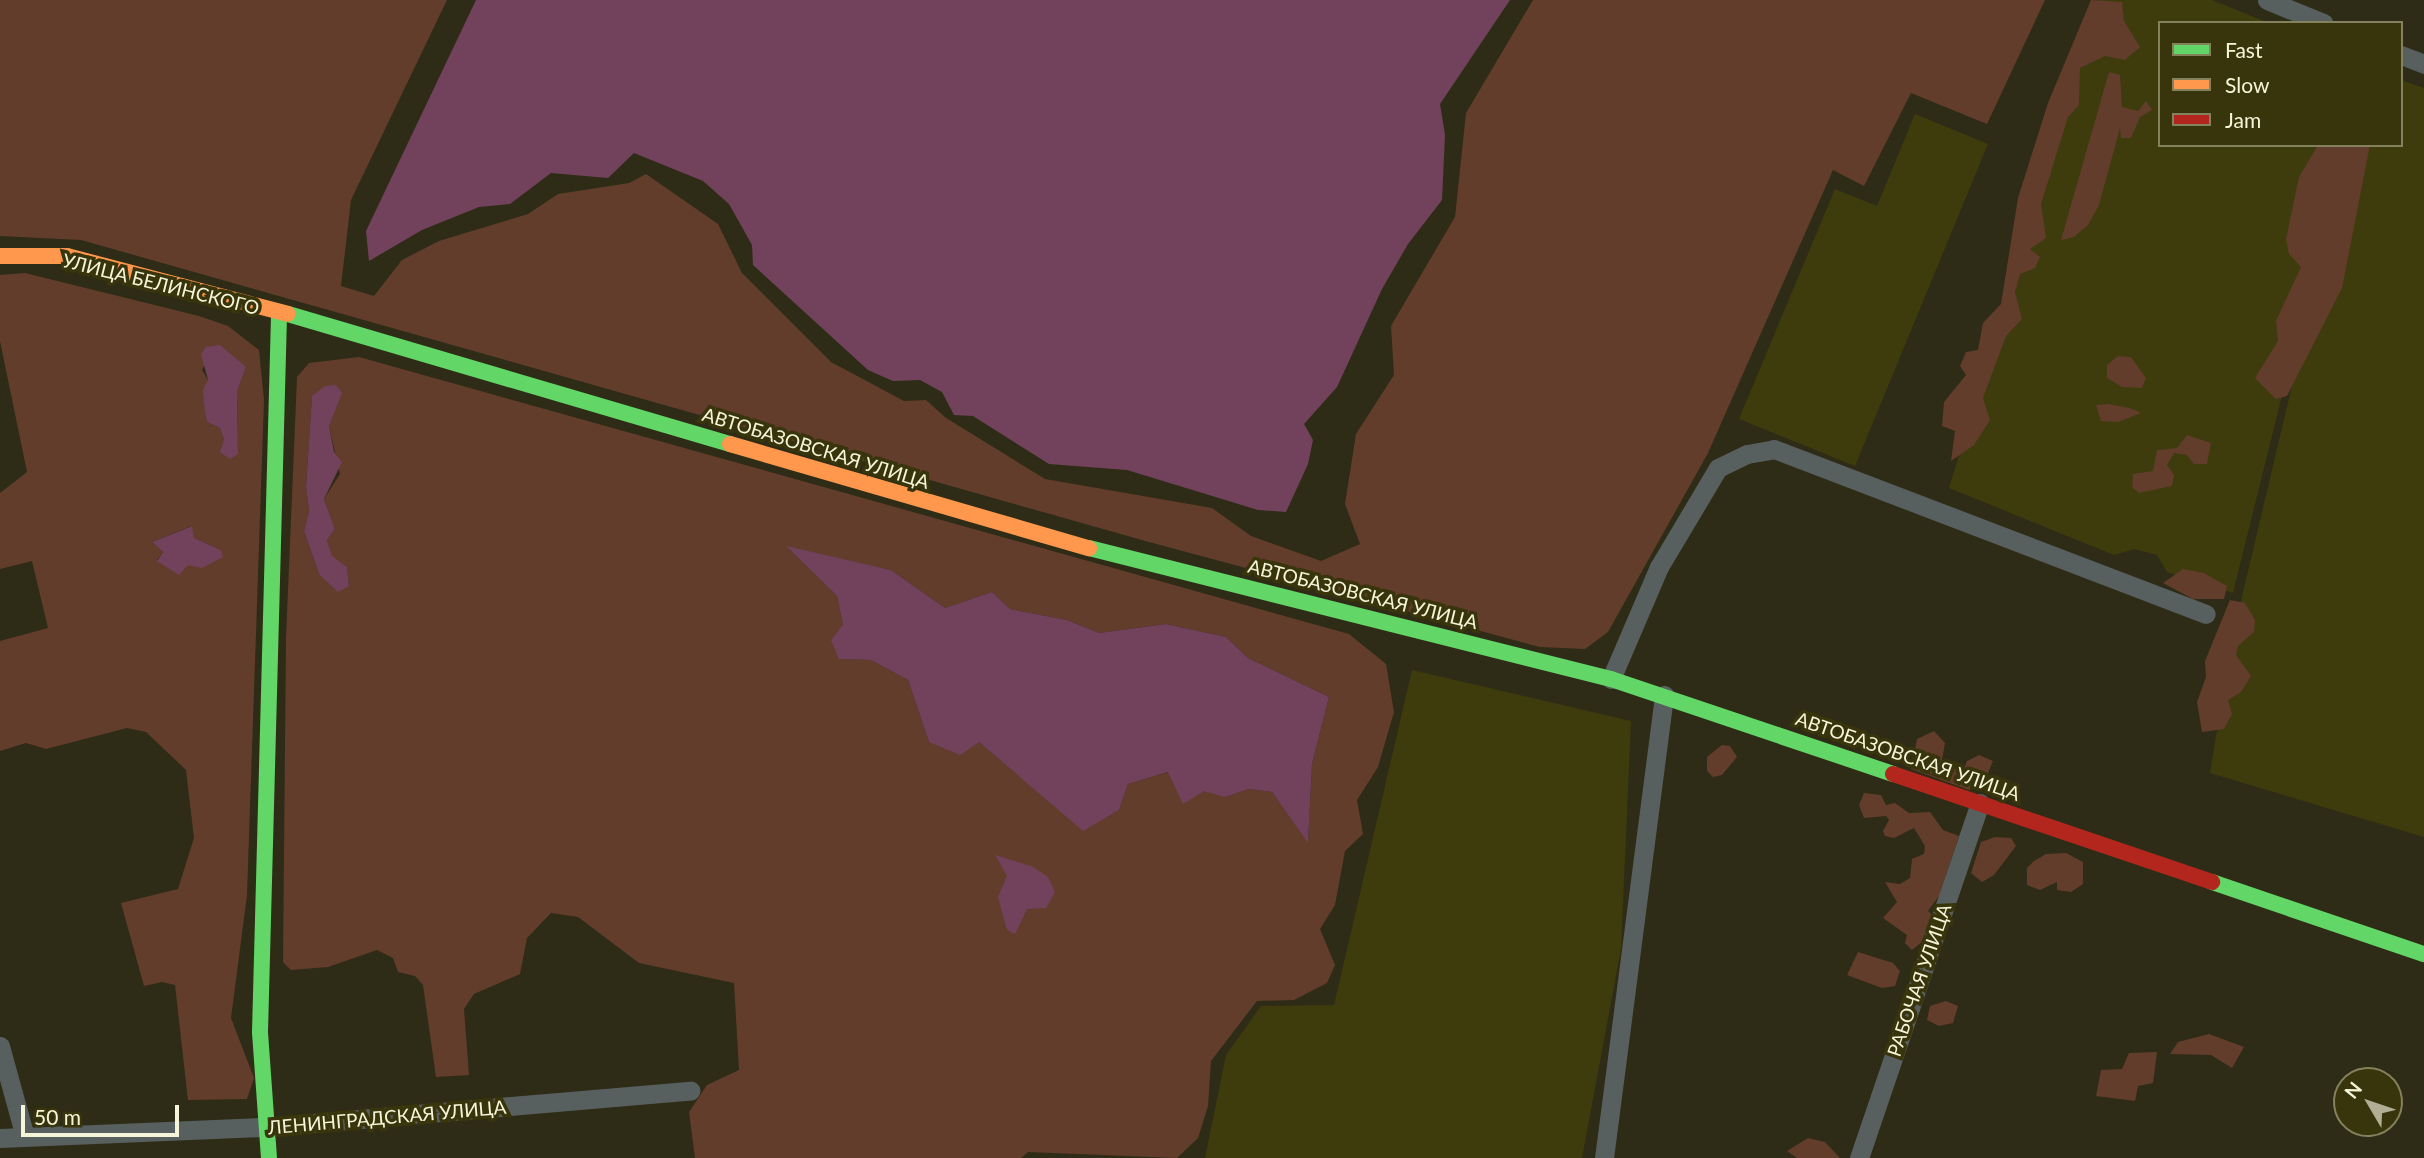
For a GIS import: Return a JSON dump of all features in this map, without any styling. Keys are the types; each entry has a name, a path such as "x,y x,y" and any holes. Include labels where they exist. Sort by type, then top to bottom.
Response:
{"street":[{"path":"2267,0 2318,21"},
{"path":"2403,56 2424,64"},
{"name":"УЛИЦА БЕЛИНСКОГО","path":"0,256 67,256 279,314"},
{"path":"269,1158 260,1032 279,314"},
{"name":"АВТОБАЗОВСКАЯ УЛИЦА","path":"279,314 374,337 999,525 1611,679 2424,954"},
{"path":"1611,679 1659,567 1718,468 1747,454 1774,449 2205,614"},
{"path":"1604,1158 1664,695"},
{"name":"РАБОЧАЯ УЛИЦА","path":"1859,1158 1980,803"},
{"path":"0,1046 25,1137"},
{"name":"ЛЕНИНГРАДСКАЯ УЛИЦА","path":"0,1138 266,1127 690,1091"}],"shaded area":[{"path":"0,0 447,0 351,200 341,286 374,296 402,260 439,241 528,214 558,194 629,183 646,174 718,224 742,273 831,362 904,401 926,400 946,418 1045,479 1212,508 1251,536 1321,561 1360,544 1345,504 1356,434 1394,375 1391,326 1455,217 1466,113 1533,0 2045,0 1987,124 1911,93 1864,186 1833,170 1708,453 1608,632 1585,649 1540,647 1149,542 81,240 0,236"},
{"path":"476,0 1510,0 1440,104 1445,135 1442,200 1408,244 1382,289 1337,387 1304,424 1313,440 1308,464 1286,512 1258,510 1127,470 1049,464 973,416 954,415 942,392 920,380 893,381 868,370 753,265 752,245 729,204 703,181 634,153 608,178 551,173 510,204 479,207 422,230 369,261 366,231"},
{"path":"2091,0 2122,2 2124,21 2140,47 2125,60 2105,56 2080,68 2079,105 2068,117 2041,204 2046,238 2030,249 2040,257 2035,268 2020,274 2015,292 2022,319 2006,336 1983,398 1990,420 1974,445 1951,461 1955,431 1942,426 1944,402 1966,375 1960,366 1966,352 1978,350 1983,323 2001,304 2018,198 2048,103"},
{"path":"2098,0 2212,0 2264,21 2158,21 2158,147 2344,147 2233,593 2167,572 2157,555 2134,549 2114,555 1949,488"},
{"path":"2109,72 2120,75 2122,107 2138,111 2146,101 2152,110 2140,117 2131,138 2121,138 2120,128 2099,205 2088,225 2074,237 2061,240"},
{"path":"2403,81 2424,88 2424,837 2210,773 2231,643 2349,147 2403,147"},
{"path":"1915,114 1988,144 1855,466 1739,419 1835,189 1877,206"},
{"path":"2317,147 2370,147 2342,288 2287,396 2276,399 2255,378 2278,341 2276,321 2301,267 2289,254 2286,239 2299,177"},
{"path":"25,273 199,316 228,326 259,350 264,400 247,895 231,1018 254,1078 247,1099 188,1100 175,985 162,982 144,986 121,903 178,889 194,838 186,770 146,732 127,728 46,749 26,743 0,751 0,641 48,628 32,561 0,569 0,493 27,472 0,341 0,275","holes":["228,354 246,367 237,392 238,454 224,440 220,428 207,422 205,413 208,380 202,370 205,364","191,526 194,538 221,550 188,565 157,560 163,552 152,542"]},
{"path":"220,345 246,367 237,392 238,454 230,459 220,452 224,440 220,428 207,422 205,413 203,390 208,380 201,354 206,347"},
{"path":"2118,356 2131,357 2146,378 2142,388 2122,387 2107,378 2107,365"},
{"path":"359,357 1349,634 1386,664 1394,712 1378,767 1357,800 1363,834 1345,851 1335,905 1320,929 1335,965 1327,983 1294,1000 1257,1001 1211,1061 1208,1106 1198,1138 1177,1158 1028,1152 1021,1158 695,1158 689,1112 707,1085 739,1070 734,983 639,963 578,917 551,913 527,938 520,974 474,994 464,1009 469,1075 436,1077 423,985 415,976 398,972 393,958 377,950 328,967 291,970 283,962 286,638 297,377 309,363","holes":["312,397 334,411 329,426 340,474 324,499 335,529 327,540 332,557 347,567 349,586 319,574 304,531 309,511 306,487","787,547 891,570 945,608 992,592 1010,609 1067,620 1099,633 1166,624 1226,637 1248,658 1329,697 1312,764 1308,842 1272,792 1249,789 1225,797 1169,772 1128,784 1119,810 1083,830 979,742 929,742 908,680 871,660 839,659 843,625 837,596"]},
{"path":"336,385 342,393 329,426 334,452 342,462 324,499 335,529 327,540 332,556 347,567 349,586 338,592 319,574 304,531 309,511 306,487 312,396 325,386"},
{"path":"2108,404 2141,413 2118,422 2101,421 2096,405"},
{"path":"2187,435 2211,443 2207,464 2194,464 2187,455 2174,453 2167,465 2174,475 2172,486 2139,493 2132,487 2133,474 2153,471 2157,450 2177,448"},
{"path":"192,526 194,538 221,550 223,557 202,568 188,565 179,575 157,561 163,552 152,542"},
{"path":"786,546 891,570 945,608 992,592 1010,609 1067,620 1099,633 1166,624 1226,637 1248,658 1329,697 1312,764 1308,843 1272,792 1249,789 1225,797 1204,791 1183,804 1168,772 1128,784 1119,810 1083,831 979,742 960,755 929,742 908,680 871,660 839,659 831,640 843,625 837,596"},
{"path":"2183,569 2204,573 2227,586 2224,599 2193,599 2163,583"},
{"path":"2230,600 2245,603 2255,620 2254,632 2238,646 2236,655 2251,676 2241,692 2228,700 2232,714 2224,729 2202,732 2197,702 2206,677 2205,661"},
{"path":"1412,670 1631,721 1621,949 1582,1158 1205,1158 1226,1055 1261,1006 1334,1005"},
{"path":"1934,731 1945,743 1942,760 1962,774 1967,761 1979,755 1993,761 1984,783 1969,790 1911,769 1917,739"},
{"path":"1722,745 1730,746 1737,757 1722,775 1713,777 1707,771 1707,757"},
{"path":"1864,793 1881,795 1886,805 1895,803 1909,813 1930,812 1943,830 1959,836 1939,896 1928,911 1932,915 1929,944 1922,942 1912,950 1905,943 1907,935 1883,918 1897,902 1885,882 1900,884 1910,878 1912,859 1924,854 1925,846 1914,828 1894,838 1885,836 1883,831 1889,820 1886,816 1864,818 1859,805"},
{"path":"1995,837 2011,838 2016,846 1994,875 1982,882 1971,873 1981,842"},
{"path":"2066,853 2083,862 2083,884 2071,892 2057,890 2057,882 2040,890 2027,885 2027,868 2034,861 2046,854"},
{"path":"995,855 1031,866 1048,877 1055,892 1046,908 1027,909 1015,934 1007,930 998,897 1007,876"},
{"path":"1858,952 1893,963 1900,971 1895,986 1882,988 1847,975"},
{"path":"1946,1001 1958,1006 1953,1023 1939,1026 1927,1020 1930,1006"},
{"path":"2209,1034 2244,1047 2232,1068 2211,1055 2170,1054 2178,1042"},
{"path":"2157,1052 2153,1083 2138,1086 2135,1101 2096,1096 2101,1070 2122,1069 2129,1053"},
{"path":"1808,1138 1825,1142 1840,1158 1797,1158 1787,1151"}],"traffic: fast":[{"path":"269,1158 260,1032 279,314"},
{"path":"288,314 730,444"},
{"path":"1089,548 1611,679 1893,774"},
{"path":"2212,882 2424,954"}],"traffic: slow":[{"path":"0,256 67,256 288,314"},
{"path":"730,444 1089,548"}],"traffic: jam":[{"path":"1893,774 2212,882"}]}
